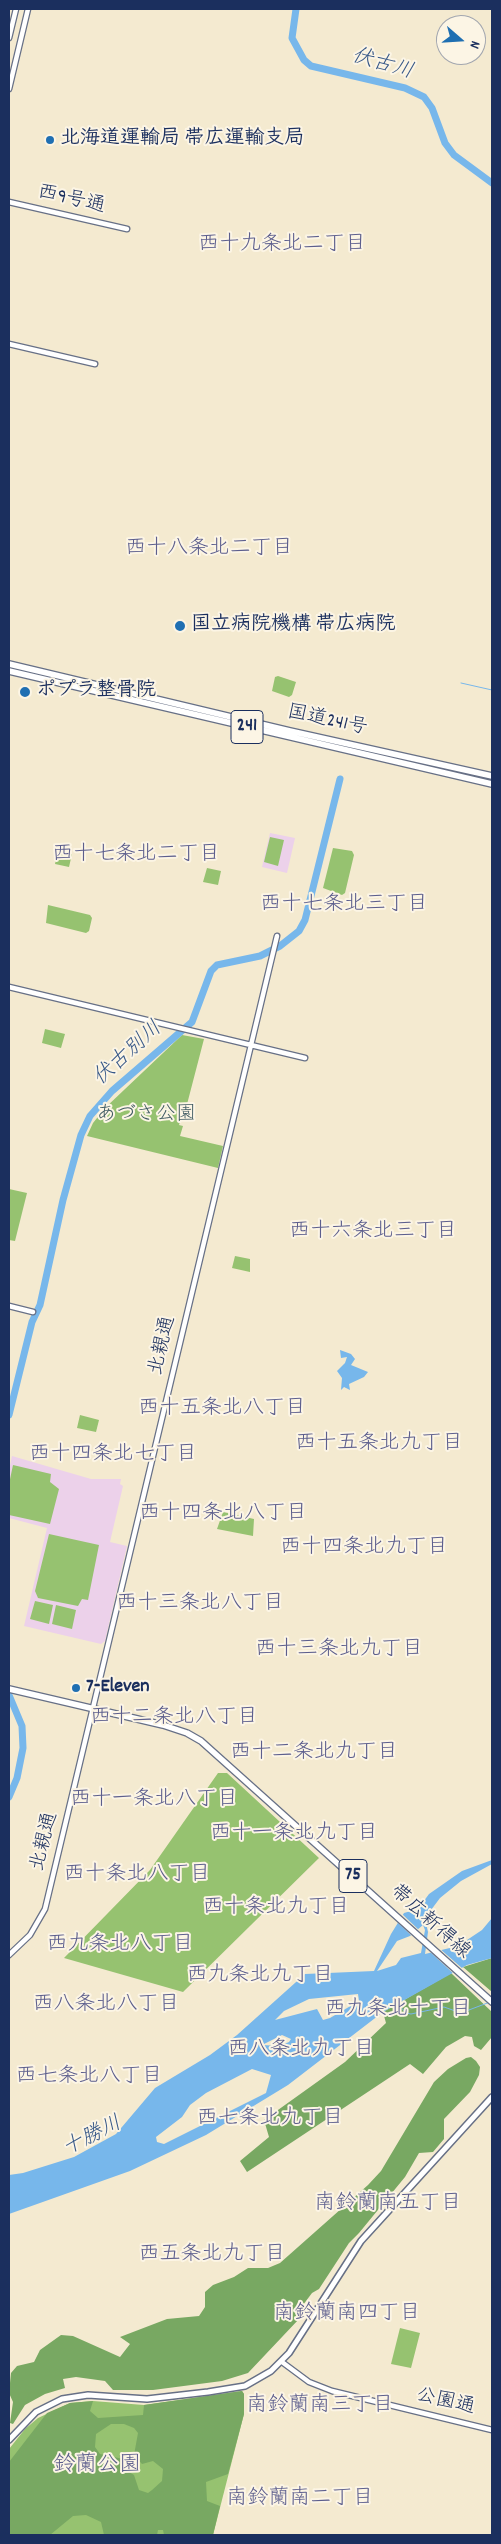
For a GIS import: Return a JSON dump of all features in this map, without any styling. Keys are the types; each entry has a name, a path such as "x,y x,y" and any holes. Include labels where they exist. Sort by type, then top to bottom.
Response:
{"main road":[{"name":"国道241号","path":"9,664 290,731 432,761 492,776"},
{"name":"241","path":"9,671 492,784"},
{"name":"帯広新得線","path":"10,1689 163,1726 194,1737 213,1750 492,2002"},
{"path":"9,2440 36,2412 62,2399 88,2395 147,2399 231,2389 262,2377 282,2362 361,2241 492,2097"}],"street":[{"path":"9,38 16,9"},
{"path":"9,89 28,9"},
{"name":"西9号通","path":"9,202 126,229"},
{"path":"9,344 95,364"},
{"name":"北親通","path":"9,1954 30,1935 45,1909 277,936"},
{"path":"9,987 305,1058"},
{"path":"9,1306 33,1312"},
{"name":"公園通","path":"282,2362 309,2382 332,2391 492,2430"}],"shaded area":[{"path":"270,833 295,838 287,873 262,867"},
{"path":"12,1456 91,1479 121,1479 120,1484 123,1486 110,1542 127,1546 105,1641 101,1644 24,1626 47,1528 9,1518 9,1470"}],"green space":[{"path":"278,676 296,682 292,695 289,697 272,691 275,677"},
{"path":"270,837 284,840 278,866 264,862"},
{"path":"333,848 352,851 354,855 345,893 342,895 323,888"},
{"path":"58,851 72,854 69,867 55,864"},
{"path":"207,868 221,871 218,885 203,882"},
{"path":"48,905 90,915 92,918 89,931 86,933 46,923"},
{"path":"45,1029 65,1034 61,1048 42,1043"},
{"name":"あづさ公園","path":"182,1035 204,1039 185,1112 183,1112 179,1125 183,1126 180,1136 223,1146 218,1168 87,1136 93,1123 105,1108"},
{"path":"9,1189 27,1193 15,1241 9,1240"},
{"path":"235,1256 250,1259 250,1272 232,1268"},
{"path":"80,1415 99,1420 96,1432 77,1428"},
{"path":"13,1465 51,1474 50,1482 59,1489 50,1524 9,1515 9,1484"},
{"path":"223,1512 254,1519 253,1536 217,1529"},
{"path":"49,1534 99,1545 88,1600 82,1599 78,1606 38,1598 35,1591"},
{"path":"35,1601 53,1605 49,1624 30,1619"},
{"path":"56,1605 76,1610 72,1629 52,1624"},
{"path":"218,1773 227,1773 319,1858 183,1992 64,1958 150,1870"},
{"path":"492,1958 492,1992 463,1967"},
{"path":"451,1973 492,2012 492,2037 481,2050 474,2046 472,2037 465,2036 446,2047 423,2074 410,2064 247,2172 240,2161 269,2137 264,2120 345,2062 386,2023 383,2012"},
{"path":"471,2057 480,2067 479,2075 470,2092 444,2119 444,2139 433,2152 419,2153 405,2177 349,2243 319,2289 312,2293 297,2313 299,2319 248,2373 222,2381 153,2390 113,2390 105,2381 76,2377 63,2379 65,2388 45,2394 25,2405 13,2424 10,2423 13,2402 9,2393 11,2373 17,2366 34,2362 40,2350 61,2335 73,2336 120,2357 130,2344 120,2337 167,2319 199,2316 205,2307 205,2292 213,2285 234,2277 248,2268 268,2268 280,2263 368,2185 381,2171 434,2082 448,2069"},
{"path":"400,2328 420,2333 411,2368 391,2364"},
{"name":"鈴蘭公園","path":"242,2391 244,2394 244,2414 213,2535 9,2535 9,2449 25,2429 38,2418 70,2403 93,2401 144,2405"},
{"name":"鈴蘭公園","path":"242,2391 244,2394 244,2414 228,2474 206,2482 207,2501 220,2506 213,2535 164,2535 163,2530 158,2530 157,2535 104,2535 101,2522 86,2515 73,2516 50,2535 9,2535 9,2462 47,2413 70,2403 93,2401 90,2411 98,2418 143,2415 144,2405","holes":["111,2424 124,2424 134,2428 138,2433 134,2455 142,2464 153,2461 163,2469 162,2481 148,2493 139,2490 134,2475 124,2469 123,2459 100,2454 95,2447 96,2434"]}],"water":[{"path":"340,1350 351,1354 355,1359 351,1365 368,1372 364,1377 349,1384 350,1390 344,1387 341,1390 342,1378 337,1371 345,1363 347,1357 341,1358"},
{"path":"492,1860 492,1864 461,1881 440,1898 431,1910 424,1915 428,1932 425,1954 458,1946 482,1930 492,1918 492,1958 467,1965 383,2012 288,2085 206,2135 130,2171 9,2214 9,2175 23,2173 74,2157 116,2134 155,2088 210,2055 237,2035 305,1974 374,1971 391,1934 404,1913 418,1909 429,1894 462,1871","holes":["423,1925 425,1930 421,1953 401,1958 396,1965 377,1971 397,1941 410,1936","358,1994 359,2001 323,2020 317,2009 275,2020 284,2011 309,1999","282,2035 291,2039 280,2046 262,2045","252,2069 271,2075 266,2093 164,2144 157,2142 156,2137 182,2117 190,2105 206,2093"]}],"pier":[{"path":"401,1913 420,1931 413,1937 396,1921"},
{"path":"439,1948 463,1969 454,1974 428,1950"}],"waterway":[{"name":"伏古川","path":"296,9 292,38 304,60 311,66 405,88 424,97 432,108 445,143 454,155 492,183"},
{"path":"461,683 492,690"},
{"name":"伏古別川","path":"9,1415 32,1322 40,1305 63,1200 81,1135 90,1116 112,1091 192,1022 211,971 217,965 260,956 280,946 299,931 305,920 340,779"},
{"name":"伏古別川","path":"9,1695 22,1726 23,1748 17,1778 9,1797"},
{"path":"398,2004 406,2013 411,2014 444,2007 461,2013 490,2002"}],"place":[{"name":"北海道運輸局 帯広運輸支局","path":"50,140"},
{"name":"国立病院機構 帯広病院","path":"180,626"},
{"name":"ポプラ整骨院","path":"25,692"},
{"name":"7-Eleven","path":"76,1688"}],"district":[{"name":"西十九条北二丁目","path":"282,246"},
{"name":"西十八条北二丁目","path":"209,550"},
{"name":"西十七条北二丁目","path":"136,856"},
{"name":"西十七条北三丁目","path":"344,906"},
{"name":"西十六条北三丁目","path":"373,1233"},
{"name":"西十五条北八丁目","path":"222,1410"},
{"name":"西十五条北九丁目","path":"379,1445"},
{"name":"西十四条北七丁目","path":"113,1456"},
{"name":"西十四条北八丁目","path":"223,1515"},
{"name":"西十四条北九丁目","path":"364,1549"},
{"name":"西十三条北八丁目","path":"200,1605"},
{"name":"西十三条北九丁目","path":"339,1651"},
{"name":"西十二条北八丁目","path":"174,1719"},
{"name":"西十二条北九丁目","path":"314,1754"},
{"name":"西十一条北八丁目","path":"154,1801"},
{"name":"西十一条北九丁目","path":"294,1835"},
{"name":"西十条北八丁目","path":"137,1876"},
{"name":"西十条北九丁目","path":"276,1909"},
{"name":"西九条北八丁目","path":"120,1946"},
{"name":"西九条北九丁目","path":"260,1977"},
{"name":"西八条北八丁目","path":"106,2006"},
{"name":"西九条北十丁目","path":"398,2011"},
{"name":"西八条北九丁目","path":"301,2051"},
{"name":"西七条北八丁目","path":"89,2078"},
{"name":"西七条北九丁目","path":"270,2120"},
{"name":"南鈴蘭南五丁目","path":"388,2205"},
{"name":"西五条北九丁目","path":"212,2256"},
{"name":"南鈴蘭南四丁目","path":"347,2315"},
{"name":"南鈴蘭南三丁目","path":"320,2407"},
{"name":"鈴蘭公園","path":"97,2467"},
{"name":"南鈴蘭南二丁目","path":"300,2500"}],"water label":[{"name":"十勝川","path":"93,2138"}]}
